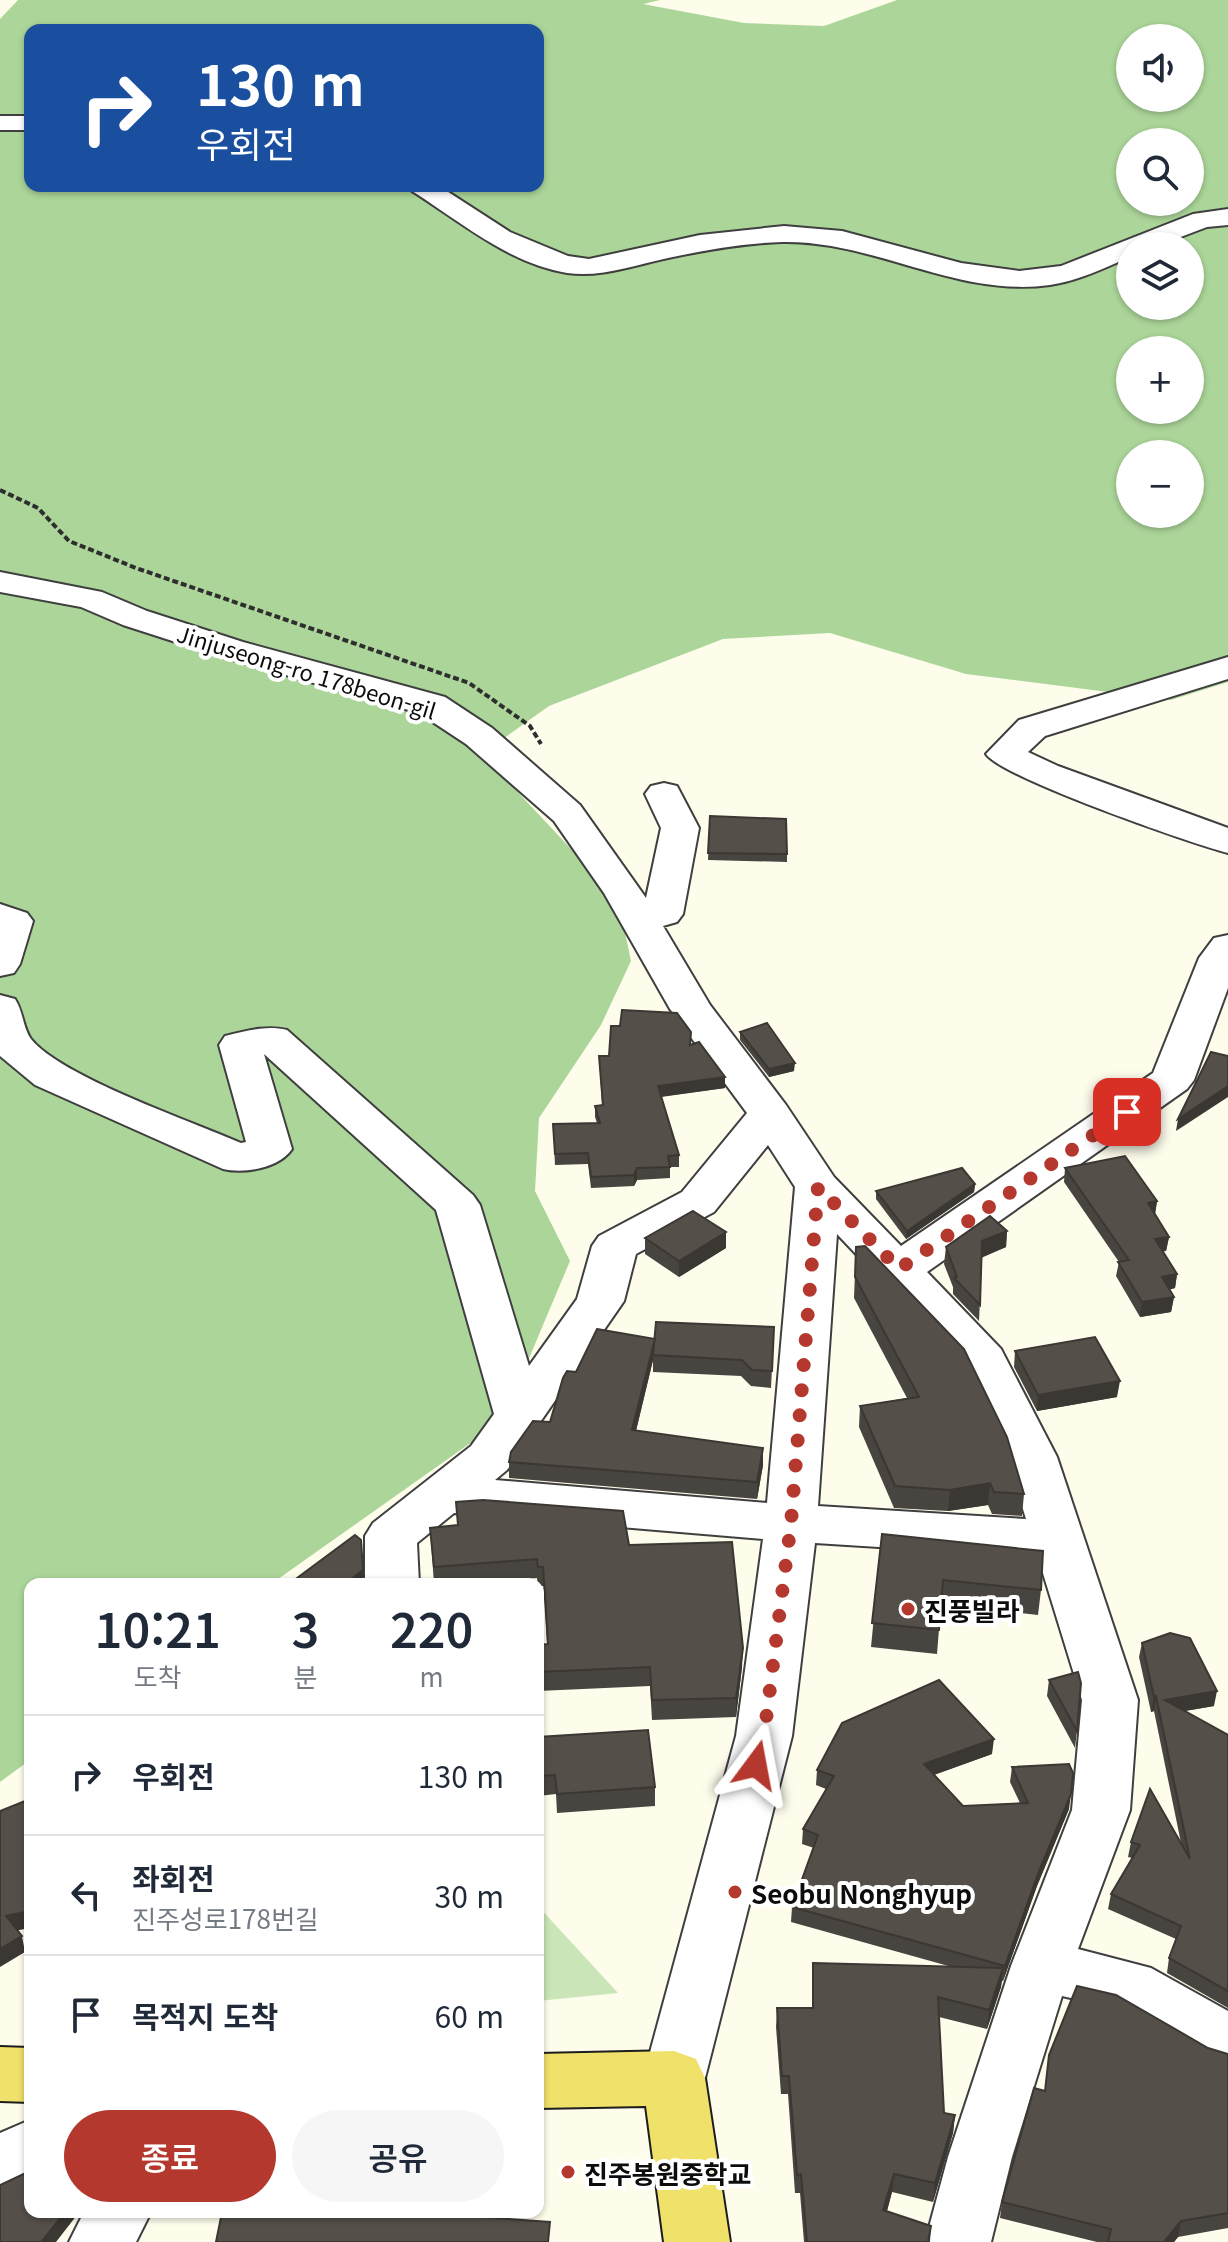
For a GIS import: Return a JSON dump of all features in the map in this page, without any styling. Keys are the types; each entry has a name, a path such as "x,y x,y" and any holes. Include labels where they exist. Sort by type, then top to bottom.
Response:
{"main road":[{"path":"0,2074 24,2075"},
{"path":"544,2081 674,2078 697,2242"}],"street":[{"path":"0,123 24,123"},
{"path":"430,192 511,246 574,267 589,267 740,238 784,234 866,243 932,266 979,277 1028,279 1063,274 1116,252"},
{"path":"1169,232 1202,220 1228,217"},
{"name":"Jinjuseong-ro 178beon-gil","path":"0,582 90,599 135,618 231,649 432,705 479,736 567,813 623,892 691,1009 770,1114 818,1187 984,1360 1032,1457 1110,1700 1101,1810 1041,1966 980,2157 958,2242"},
{"path":"1228,668 1032,728 1004,754 1045,774 1228,841"},
{"path":"663,914 680,828 664,794"},
{"path":"0,916 13,921 0,964"},
{"path":"899,1269 1172,1080 1219,958 1228,947"},
{"path":"0,1008 10,1043 50,1076 239,1159 270,1149 240,1045 272,1039 457,1205 519,1416"},
{"path":"392,1578 391,1536 489,1458 600,1301 615,1246 698,1202 770,1114"},
{"path":"674,2078 764,1736 791,1523 818,1187"},
{"path":"446,1494 791,1523 1059,1540"},
{"path":"1041,1966 1129,1986 1228,2042"},
{"path":"0,2169 24,2152"},
{"path":"102,2242 115,2218"}],"green space":[{"path":"18,0 660,0 643,4 744,23 824,26 897,0 1228,0 1228,682 1171,700 966,674 830,633 723,639 549,706 482,754 573,851 621,913 631,961 601,1025 539,1118 535,1191 570,1261 503,1420 279,1578 24,1578 24,1764 0,1782 0,19"},
{"path":"544,1913 618,1993 544,2000"}],"building":[{"path":"710,816 786,819 787,854 708,853"},
{"path":"622,1010 677,1013 691,1032 690,1045 699,1042 725,1077 658,1086 679,1155 668,1156 670,1167 637,1168 634,1175 591,1177 588,1153 555,1154 553,1124 600,1123 595,1106 603,1105 599,1056 609,1056 611,1026 620,1026"},
{"path":"767,1023 795,1063 769,1069 740,1032"},
{"path":"1211,1052 1228,1056 1228,1086 1178,1119"},
{"path":"1125,1156 1157,1201 1148,1203 1169,1237 1155,1239 1177,1274 1162,1277 1174,1297 1142,1302 1118,1262 1129,1260 1065,1168"},
{"path":"962,1168 975,1184 907,1231 876,1191"},
{"path":"693,1211 726,1232 679,1261 645,1238"},
{"path":"990,1216 1007,1231 982,1241 980,1305 954,1278 957,1277 946,1247"},
{"path":"865,1246 964,1349 1007,1437 1024,1494 994,1492 990,1483 950,1490 895,1486 860,1406 919,1397 855,1277 856,1247"},
{"path":"656,1322 774,1327 772,1371 752,1370 742,1360 653,1355"},
{"path":"597,1329 655,1339 632,1430 763,1448 757,1482 509,1462 511,1452 533,1421 550,1422 563,1378 567,1371 576,1372"},
{"path":"1095,1337 1120,1381 1038,1395 1015,1351"},
{"path":"483,1500 623,1511 629,1545 732,1542 743,1648 736,1698 652,1700 650,1667 544,1672 544,1644 548,1644 544,1578 543,1567 538,1567 537,1559 434,1567 430,1528 458,1525 456,1502"},
{"path":"882,1534 1043,1551 1041,1590 943,1580 939,1630 872,1623"},
{"path":"355,1535 361,1540 363,1570 353,1578 297,1578"},
{"path":"1170,1633 1190,1638 1217,1691 1165,1700 1228,1735 1228,1991 1169,1958 1181,1926 1111,1894 1140,1845 1131,1842 1150,1789 1190,1859 1142,1643"},
{"path":"1078,1672 1081,1683 1077,1731 1049,1680"},
{"path":"939,1680 994,1739 924,1764 963,1806 1028,1803 1012,1767 1069,1764 1073,1773 1071,1794 1005,1966 792,1907 818,1835 803,1829 834,1776 817,1770 842,1723"},
{"path":"648,1730 655,1787 557,1794 555,1775 544,1776 544,1737"},
{"path":"24,1801 24,1912 6,1916 22,1936 0,1949 0,1811"},
{"path":"813,1963 1003,1968 989,2010 938,1997 944,2113 955,2115 935,2183 894,2174 883,2210 931,2226 928,2242 807,2242 801,2174 797,2175 789,2076 782,2076 777,2008 813,2008"},
{"path":"1077,1986 1116,1995 1208,2048 1228,2054 1228,2213 1181,2221 1164,2242 1108,2242 1111,2229 1002,2202 1034,2088 1045,2091 1049,2055"},
{"path":"24,2174 24,2218 60,2218 41,2242 0,2242 0,2185"},
{"path":"221,2218 496,2218 550,2222 548,2242 216,2242"}],"place":[{"name":"진풍빌라","path":"908,1609"},
{"name":"Seobu Nonghyup","path":"735,1892"},
{"name":"진주봉원중학교","path":"568,2172"}],"route":[{"path":"756,1765 764,1736 791,1523 818,1187 899,1269 1127,1112"}]}
